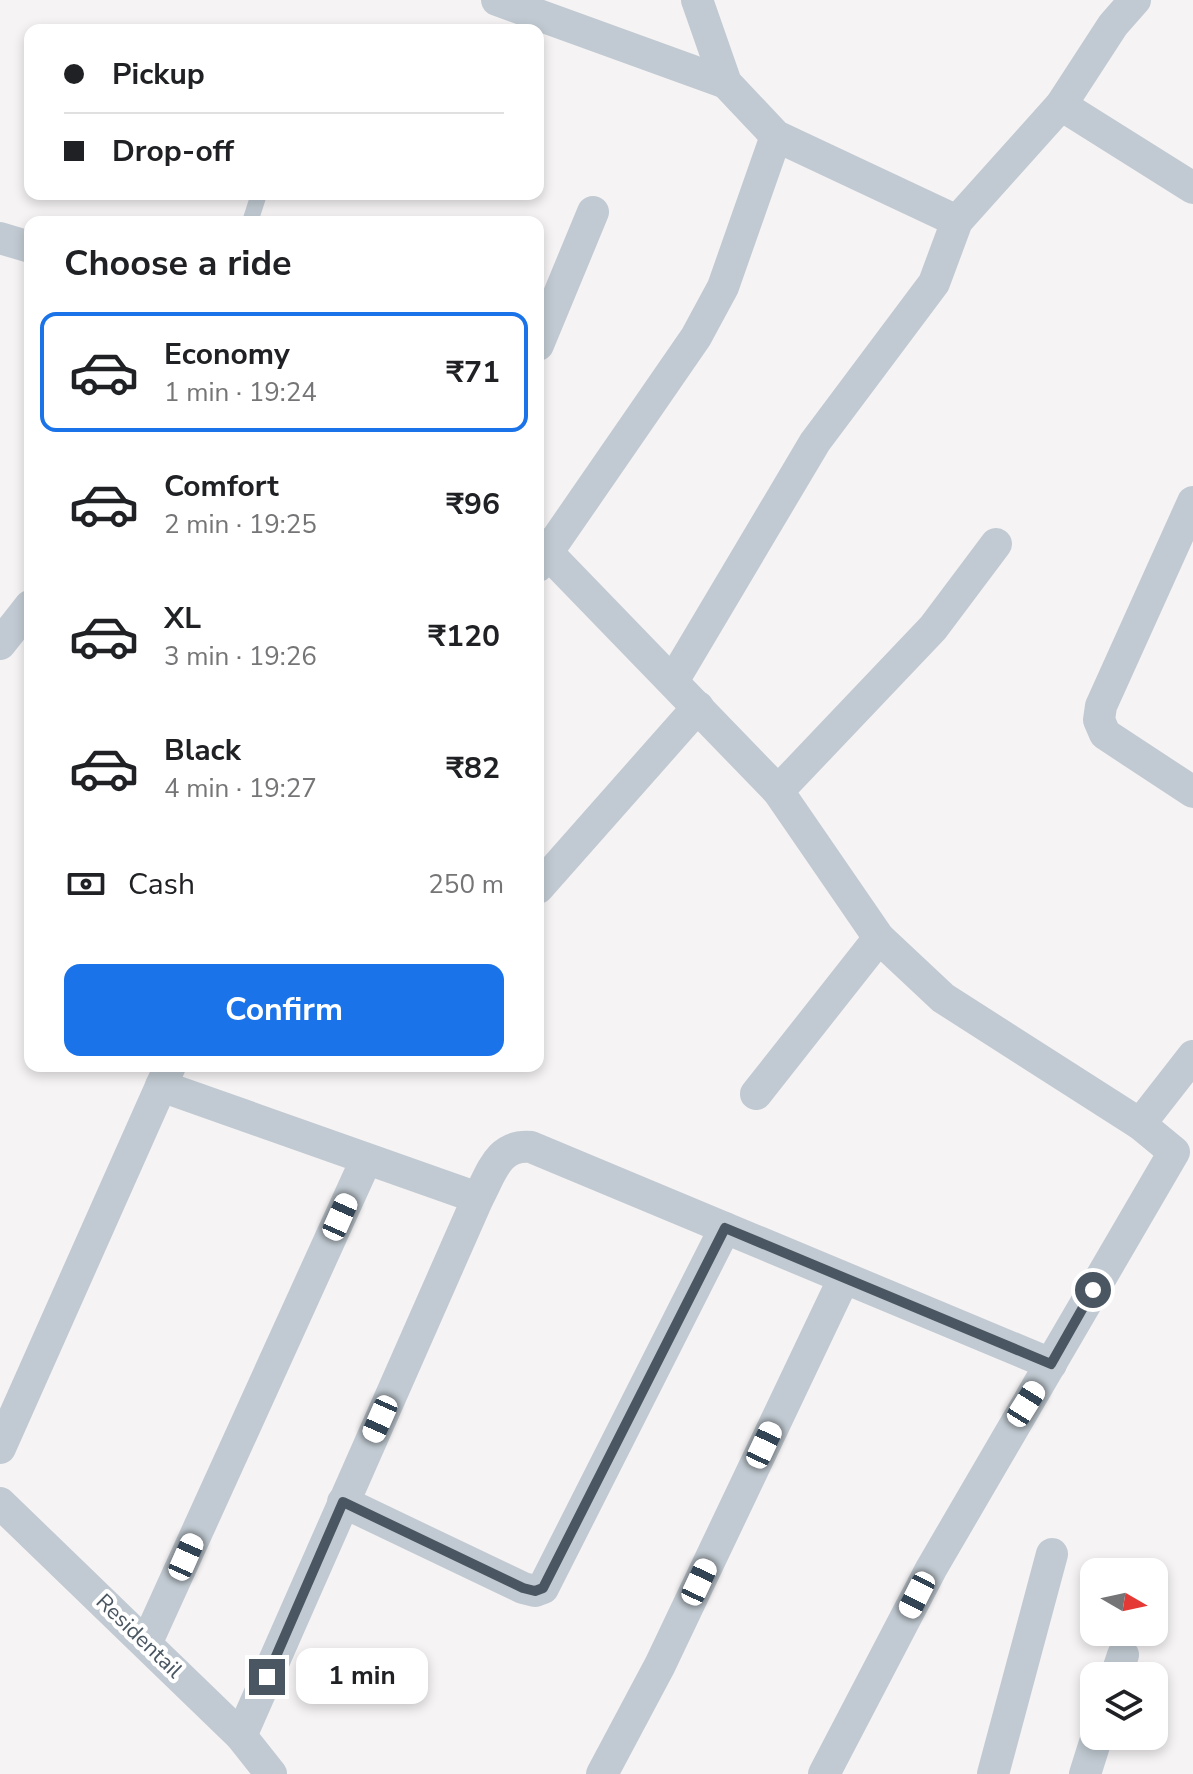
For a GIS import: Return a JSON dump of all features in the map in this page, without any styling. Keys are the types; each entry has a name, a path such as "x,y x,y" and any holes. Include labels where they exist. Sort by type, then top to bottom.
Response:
{"street":[{"path":"497,0 726,83"},
{"path":"697,0 726,83 776,136 957,221"},
{"path":"673,681 815,442 934,283 957,221 1061,105 1113,25 1135,0"},
{"path":"1061,105 1193,188"},
{"path":"544,550 696,337 723,287 776,136"},
{"path":"544,330 593,212"},
{"path":"0,238 24,245"},
{"path":"1193,502 1101,706 1099,720 1105,734 1193,792"},
{"path":"778,791 933,628 996,544"},
{"path":"544,557 673,681 778,791 879,938 943,998 1140,1124 1184,1158 1051,1364 931,1569 824,1774"},
{"path":"0,644 24,614"},
{"path":"544,881 698,707"},
{"path":"756,1094 879,938"},
{"path":"1140,1124 1193,1056"},
{"path":"0,1448 166,1076 366,1160 478,1198"},
{"path":"241,1736 478,1198 503,1152 515,1145 531,1147 843,1280 1051,1364"},
{"path":"147,1642 366,1160"},
{"path":"343,1502 523,1588 535,1591 543,1588 725,1228"},
{"path":"602,1774 660,1665 843,1280"},
{"name":"Residentail","path":"0,1503 147,1642 241,1736 271,1774"},
{"path":"993,1774 1052,1554"},
{"path":"1085,1774 1093,1750"}],"route":[{"path":"267,1677 343,1502 523,1588 535,1591 543,1588 725,1228 843,1280 1051,1364 1093,1290"}]}
